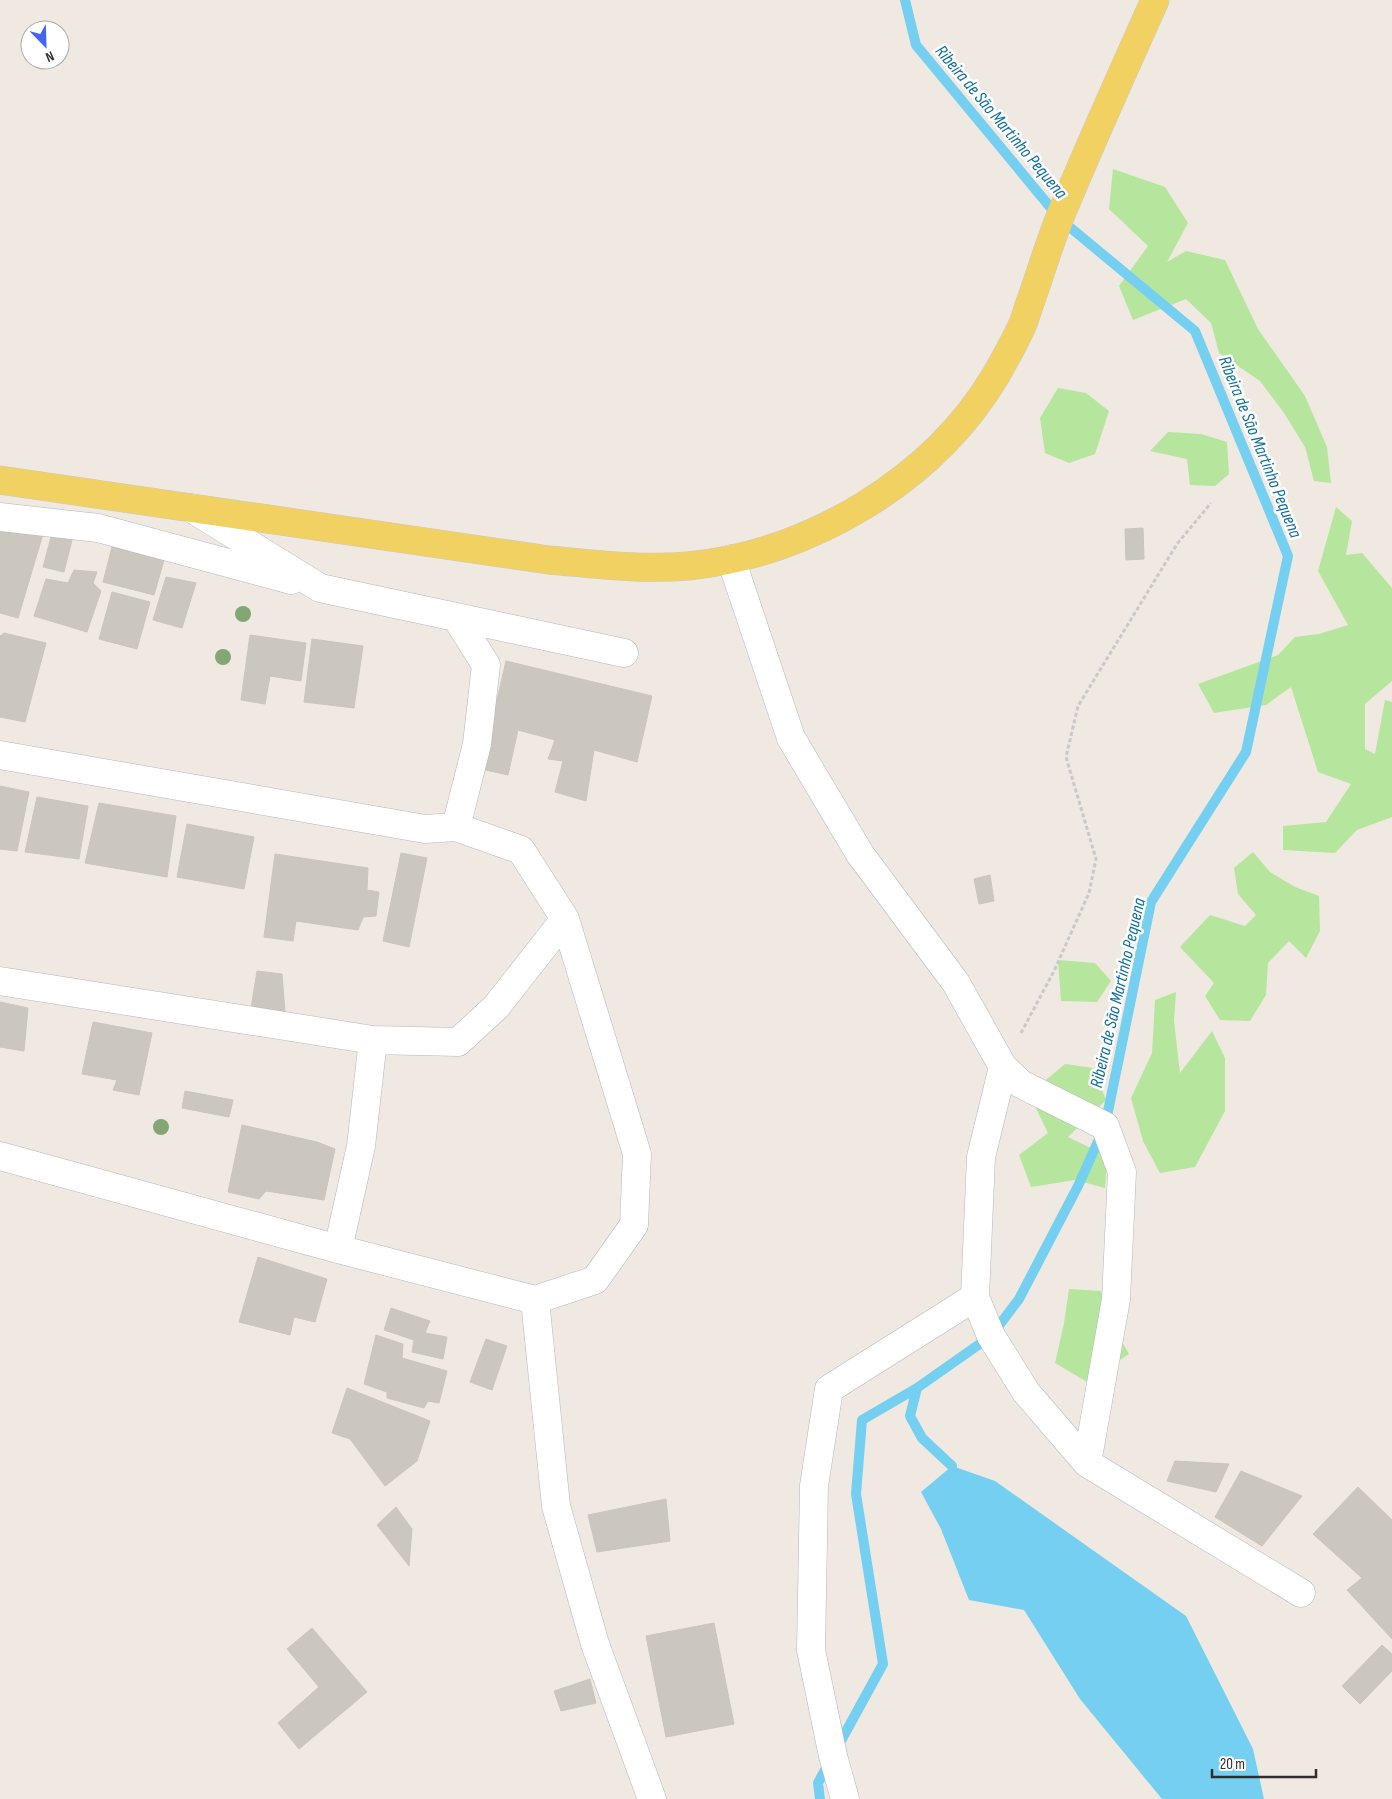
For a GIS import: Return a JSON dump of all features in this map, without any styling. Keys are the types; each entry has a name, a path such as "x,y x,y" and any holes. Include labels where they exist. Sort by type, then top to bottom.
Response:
{"main road":[{"path":"0,480 549,560 641,567 688,566 731,559 773,548 812,533 857,510 896,484 933,453 968,415 995,376 1021,329 1060,219 1154,0"}],"street":[{"path":"191,508 320,588"},
{"path":"0,517 98,528 320,588 624,653"},
{"path":"731,559 791,738 860,854 956,983 1003,1067 1022,1084 1104,1126 1122,1172 1116,1299 1087,1463"},
{"path":"456,617 486,665 477,744 456,827"},
{"path":"0,755 425,829 456,827 521,850 565,919 637,1154 634,1225 595,1280 536,1300 338,1249 0,1156"},
{"path":"0,982 373,1040 458,1042 496,1007 565,919"},
{"path":"338,1249 361,1146 373,1040"},
{"path":"1003,1067 981,1156 975,1297 991,1336 1026,1392 1087,1463 1301,1593"},
{"path":"845,1799 833,1756 811,1650 814,1486 829,1389 975,1297"},
{"path":"536,1300 556,1506 595,1644 652,1799"}],"path":[{"path":"1003,1067 1054,971 1088,893 1096,859 1066,757 1078,706 1177,544 1211,503"}],"green space":[{"path":"1113,169 1165,187 1188,223 1167,262 1186,251 1225,260 1258,329 1305,396 1327,447 1331,483 1314,481 1305,447 1284,413 1260,381 1219,353 1211,323 1186,299 1133,320 1119,286 1148,246 1109,209"},
{"path":"1058,388 1086,393 1109,411 1095,454 1069,463 1045,453 1040,418"},
{"path":"1168,432 1201,434 1227,442 1229,474 1215,486 1190,485 1187,459 1150,451"},
{"path":"1336,507 1352,521 1346,555 1362,553 1392,588 1392,681 1365,704 1365,749 1375,754 1385,700 1392,702 1392,817 1357,830 1335,853 1283,850 1283,826 1326,822 1351,784 1318,772 1291,687 1266,705 1214,713 1198,684 1278,655 1295,637 1319,634 1348,625 1318,571"},
{"path":"1253,852 1270,872 1295,887 1319,896 1320,931 1306,958 1289,941 1268,963 1266,995 1250,1021 1220,1020 1205,996 1214,983 1180,947 1210,915 1245,926 1256,915 1238,894 1234,868"},
{"path":"1058,960 1095,963 1111,981 1097,1002 1061,1001"},
{"path":"1176,992 1174,1021 1180,1073 1212,1031 1225,1058 1225,1111 1195,1167 1160,1173 1143,1141 1131,1098 1152,1053 1155,1000"},
{"path":"1065,1064 1093,1068 1106,1100 1068,1137 1107,1156 1105,1188 1075,1180 1031,1187 1019,1155 1048,1133 1029,1094"},
{"path":"1069,1289 1101,1291 1106,1314 1129,1354 1087,1382 1055,1363"}],"water":[{"path":"952,1466 995,1481 1186,1616 1253,1749 1264,1799 1162,1799 1080,1699 1024,1610 969,1600 941,1529 921,1492"}],"building":[{"path":"3,523 43,534 18,618 0,613 0,535"},
{"path":"1143,528 1144,559 1126,560 1125,529"},
{"path":"52,533 73,536 64,572 43,567"},
{"path":"112,547 164,560 154,595 103,582"},
{"path":"74,570 97,572 93,583 101,591 87,632 34,616 46,579 68,583"},
{"path":"166,577 196,583 182,628 153,620"},
{"path":"112,592 150,602 137,649 99,639"},
{"path":"4,633 46,643 25,722 0,717 0,636"},
{"path":"250,635 306,643 301,681 270,676 265,704 241,700"},
{"path":"312,639 363,646 354,708 304,702"},
{"path":"506,661 652,696 637,762 594,750 586,801 555,792 563,761 548,759 555,740 518,730 508,775 481,769"},
{"path":"0,786 29,792 17,851 0,849"},
{"path":"37,797 88,806 79,859 25,852"},
{"path":"99,803 176,816 167,877 85,863"},
{"path":"187,824 254,837 244,889 177,877"},
{"path":"401,853 427,858 409,947 383,941"},
{"path":"275,854 368,868 367,890 379,892 376,916 363,917 358,930 296,921 293,941 264,937"},
{"path":"990,875 994,901 979,904 974,879"},
{"path":"257,971 282,974 285,1012 251,1008"},
{"path":"0,1002 28,1008 24,1051 0,1047"},
{"path":"93,1022 152,1033 139,1095 113,1090 117,1080 82,1074"},
{"path":"185,1091 233,1100 229,1117 182,1108"},
{"path":"242,1125 317,1142 335,1149 324,1200 266,1191 259,1199 228,1192"},
{"path":"258,1257 327,1279 315,1322 294,1317 290,1335 239,1322"},
{"path":"391,1308 430,1321 425,1333 447,1337 443,1359 412,1352 414,1340 384,1330"},
{"path":"376,1335 403,1344 402,1358 447,1371 439,1403 428,1401 424,1408 387,1398 387,1392 364,1384"},
{"path":"486,1339 507,1346 492,1390 470,1382"},
{"path":"347,1388 430,1421 417,1461 385,1486 350,1439 332,1433"},
{"path":"1175,1461 1229,1464 1216,1492 1167,1481"},
{"path":"1241,1471 1302,1496 1262,1546 1215,1517"},
{"path":"1358,1487 1392,1520 1392,1639 1347,1590 1362,1578 1313,1534"},
{"path":"666,1499 670,1541 597,1552 588,1515"},
{"path":"396,1507 412,1529 409,1566 377,1525"},
{"path":"714,1623 734,1724 666,1737 646,1636"},
{"path":"312,1628 367,1692 299,1749 278,1723 319,1687 287,1649"},
{"path":"1382,1645 1392,1654 1392,1671 1360,1704 1342,1686"},
{"path":"590,1679 596,1703 561,1711 554,1691"}],"waterway":[{"name":"Ribeira de São Martinho Pequena","path":"837,1748 883,1664 856,1494 862,1420 917,1388 991,1336 1019,1299 1078,1186 1105,1126 1151,902 1246,752 1288,556 1195,331 1060,219 916,45 905,0"},
{"path":"917,1388 910,1416 922,1438 952,1466"},
{"name":"Ribeira de São Martinho Pequena","path":"820,1799 818,1783 830,1761"}]}
